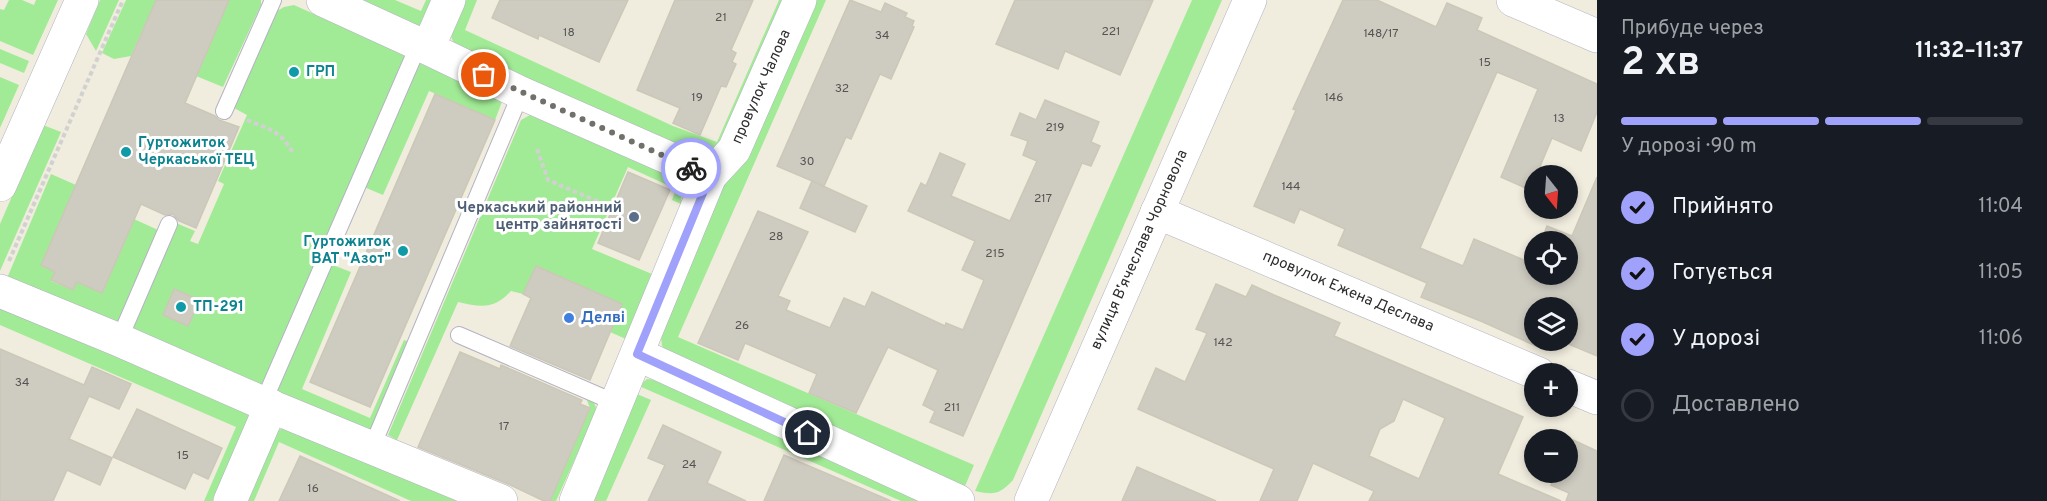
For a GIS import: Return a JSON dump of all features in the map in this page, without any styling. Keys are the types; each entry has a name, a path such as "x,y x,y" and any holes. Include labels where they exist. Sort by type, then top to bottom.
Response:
{"street":[{"path":"0,185 82,0"},
{"path":"322,0 521,93 710,176"},
{"path":"424,46 448,0"},
{"name":"провулок Чалова","path":"576,501 710,176 734,150 800,0"},
{"name":"вулиця Вʼячеслава Чорновола","path":"1031,501 1250,0"},
{"path":"1513,0 1597,36"},
{"name":"провулок Ежена Деслава","path":"1157,212 1524,368"},
{"path":"2,281 119,340 501,501"},
{"path":"637,354 958,501"},
{"path":"1578,390 1597,398"},
{"path":"230,501 267,404"}],"lane":[{"path":"224,111 273,0"},
{"path":"267,404 424,46"},
{"path":"372,447 521,93"},
{"path":"119,340 169,224"},
{"path":"459,335 616,403"}],"path":[{"path":"2,281 123,0"},
{"path":"224,111 273,130 285,139 293,153"},
{"path":"537,149 548,180 613,208"}],"green space":[{"path":"9,0 22,0 34,5 36,0 58,0 33,55 0,41 0,9 4,10"},
{"path":"100,0 119,0 96,51 86,34"},
{"path":"126,0 156,0 131,56 114,59 102,53"},
{"path":"226,0 261,0 261,5 223,87 196,76"},
{"path":"351,0 395,0 421,11 426,0 438,0 422,25 413,27"},
{"path":"458,0 477,0 465,30 673,126 717,142 779,0 788,0 722,149 710,157 698,157 458,49 451,37 450,25"},
{"path":"811,0 826,0 678,337 974,465 965,486 669,354 662,346 661,337 726,172"},
{"path":"1192,0 1222,0 1013,480 996,493 975,491"},
{"path":"294,5 409,57 260,395 129,338 176,223 195,231 190,241 198,244 224,184 218,181 247,115 234,108 277,11"},
{"path":"0,49 29,61 24,73 0,63"},
{"path":"417,62 503,99 495,120 429,91 383,195 364,187"},
{"path":"0,77 19,85 0,128"},
{"path":"530,115 671,176 680,188 681,204 672,200 676,189 628,167 592,249 652,274 626,339 610,332 621,304 536,266 523,294 511,291 499,301 487,306 458,302 397,440 388,435 521,120"},
{"path":"43,125 61,132 0,271 0,224"},
{"path":"51,174 76,185 41,265 55,272 51,281 73,290 77,282 102,293 134,219 158,230 114,333 5,283"},
{"path":"330,264 351,272 302,389 370,418 404,340 410,342 371,430 277,392"},
{"path":"0,301 239,407 248,415 251,431 220,501 204,501 236,427 0,325"},
{"path":"647,379 658,380 934,501 901,501 639,386"},
{"path":"637,394 651,400 606,501 589,501"},
{"path":"586,398 594,402 596,408 592,421 556,501 550,501 590,408"},
{"path":"285,428 462,501 411,501 279,442 254,501 240,501 275,431"}],"building":[{"name":"Гуртожиток Черкаської ТЕЦ","path":"156,0 229,0 185,103 239,127 196,228 179,221 173,214 165,215 141,204 102,293 77,282 73,290 51,280 55,272 41,265"},
{"path":"500,0 628,0 599,62 539,35 538,39 492,18"},
{"path":"675,0 753,0 731,50 736,53 732,62 736,64 726,87 721,86 700,135 673,123 680,108 637,90"},
{"path":"850,0 881,12 885,3 907,13 905,17 914,21 912,26 914,27 891,79 880,74 851,139 846,137 824,186 777,166"},
{"path":"1015,0 1153,0 1120,75 1065,51 1058,69 996,44"},
{"path":"1343,0 1377,0 1436,27 1447,3 1482,18 1477,30 1597,84 1597,112 1581,151 1552,138 1541,165 1524,165 1524,187 1501,177 1538,89 1497,72 1420,248 1463,266 1474,239 1524,260 1524,285 1578,285 1578,231 1574,231 1597,177 1597,356 1578,348 1578,297 1524,297 1524,341 1421,297 1427,283 1338,245 1345,229 1300,209 1294,223 1254,206 1296,110 1293,109"},
{"name":"Гуртожиток ВАТ \"Азот\"","path":"435,94 495,120 370,407 310,382"},
{"path":"1045,100 1099,122 1091,142 1100,146 1091,166 1082,163 963,436 930,422 935,411 923,405 938,370 888,347 856,413 809,393 817,374 745,343 738,360 698,343 758,211 808,232 778,296 790,301 786,310 830,328 844,298 865,307 872,292 945,326 946,323 963,330 984,280 962,270 975,241 908,211 921,183 926,186 940,153 965,164 951,196 1010,221 1037,161 1023,155 1028,141 1011,135 1020,113 1036,120"},
{"name":"Черкаський районний центр зайнятості","path":"628,172 670,190 639,260 598,243"},
{"path":"812,181 867,206 855,232 800,208"},
{"path":"1547,226 1560,231 1545,231"},
{"name":"Делві","path":"536,266 622,304 590,380 510,346 531,298 523,294"},
{"path":"1216,284 1246,297 1252,285 1340,323 1334,336 1523,417 1498,474 1561,501 1369,501 1374,491 1313,463 1297,501 1260,501 1274,469 1138,409 1156,368 1185,382 1207,333 1196,329","holes":["1403,399 1445,418 1419,479 1369,456 1380,429 1394,421"]},
{"name":"ТП-291","path":"174,289 200,300 188,326 163,315"},
{"path":"0,349 84,385 92,367 131,384 119,409 89,396 69,439 112,458 100,485 67,470 53,501 0,501"},
{"path":"460,352 500,369 501,365 582,400 580,404 590,408 550,501 544,501 418,447"},
{"path":"137,409 222,448 208,479 193,472 185,489 113,457"},
{"path":"663,425 721,452 707,483 746,501 648,501 665,465 648,458"},
{"path":"1578,442 1597,451 1597,501 1566,501 1569,493 1551,485 1552,483 1578,483"},
{"path":"784,455 802,463 891,501 764,501"},
{"path":"300,456 400,501 279,501"},
{"path":"1137,467 1216,501 1122,501"}],"way so far":[{"path":"484,75 691,168"}],"place":[{"name":"ГРП","path":"294,72"},
{"name":"Гуртожиток Черкаської ТЕЦ","path":"126,152"},
{"name":"Черкаський районний центр зайнятості","path":"634,217"},
{"name":"Гуртожиток ВАТ \"Азот\"","path":"403,251"},
{"name":"ТП-291","path":"181,307"},
{"name":"Делві","path":"569,318"}],"route":[{"path":"691,168 710,176 637,354 808,433"}]}
